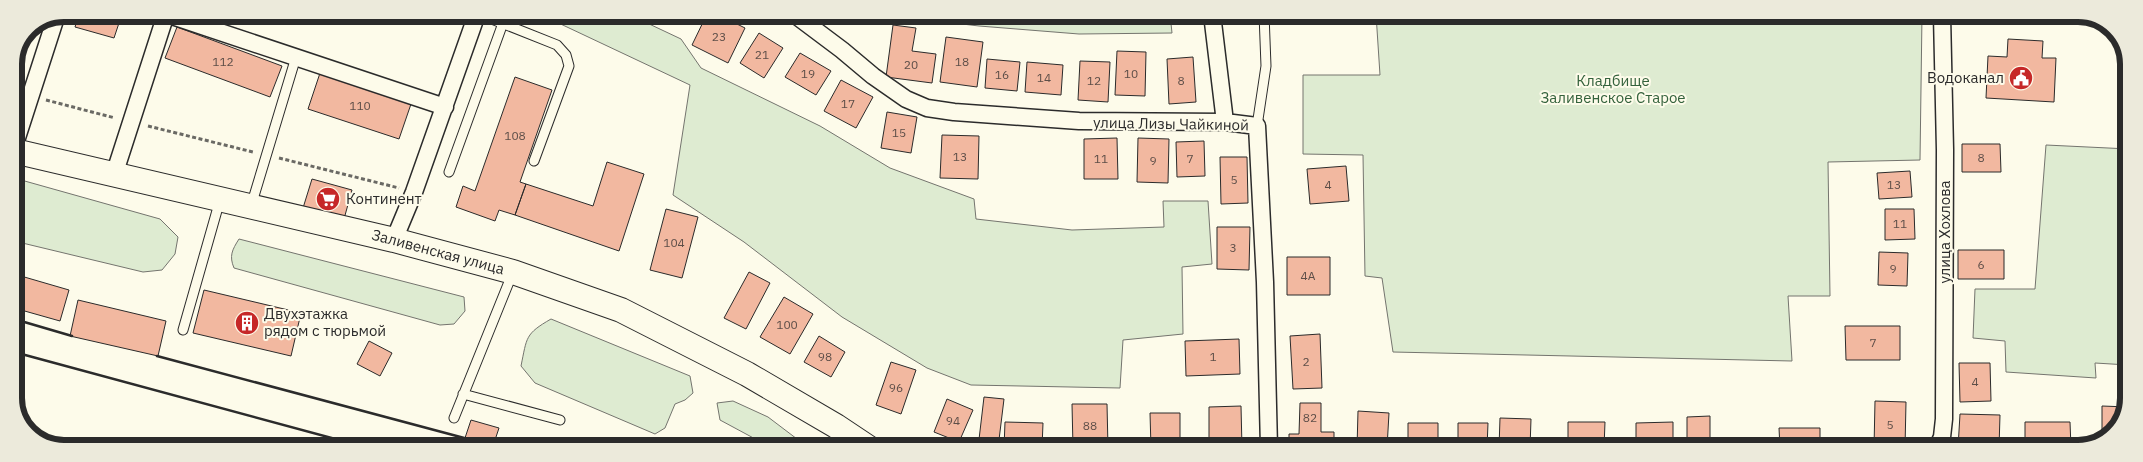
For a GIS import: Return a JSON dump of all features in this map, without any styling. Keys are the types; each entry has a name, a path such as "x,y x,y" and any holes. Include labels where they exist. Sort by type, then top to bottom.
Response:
{"street":[{"path":"114,175 163,22"},
{"path":"190,22 445,107"},
{"path":"394,240 414,192 475,22"},
{"name":"улица Лизы Чайкиной","path":"805,22 873,76 906,99 928,108 954,112 1079,121 1225,122 1257,126 1265,282 1269,440"},
{"path":"1213,22 1225,122"},
{"name":"улица Хохлова","path":"1941,440 1944,409 1946,150 1942,22"},
{"path":"22,122 54,24"},
{"name":"Заливенская улица","path":"22,151 114,175 394,240 513,272 621,310 747,374 856,440"}],"lane":[{"path":"1257,126 1266,66 1264,22"},
{"path":"449,172 503,23 556,45 562,49 568,60 569,66 534,161"},
{"path":"250,207 296,57"},
{"path":"183,330 220,200"},
{"path":"454,418 513,272"},
{"path":"463,394 560,420"}],"path":[{"path":"30,96 414,192"}],"green space":[{"path":"556,22 645,22 681,39 701,68 820,126 890,168 974,199 976,219 1072,230 1164,227 1163,201 1208,201 1212,264 1182,267 1183,334 1123,340 1120,388 971,385 927,368 842,317 744,242 673,195 690,85"},
{"path":"945,22 1171,22 1172,33 1079,34"},
{"name":"Кладбище Заливенское Старое","path":"1377,22 1922,22 1920,160 1828,162 1830,296 1788,296 1792,361 1393,352 1382,278 1365,276 1363,155 1303,154 1303,75 1380,75"},
{"path":"2046,145 2120,149 2120,365 2095,363 2096,378 2006,372 2005,341 1973,338 1975,289 2035,289"},
{"path":"22,180 160,219 178,237 175,254 162,270 143,272 23,243"},
{"path":"239,239 464,297 465,311 454,324 440,325 234,268 232,253"},
{"path":"551,319 690,376 693,393 685,400 675,404 665,428 655,434 535,383 521,366 526,342 536,329"},
{"path":"733,401 768,417 798,440 757,440 720,420 717,403"}],"building":[{"path":"77,22 119,22 114,38 75,27"},
{"path":"703,22 733,22 745,28 728,63 692,45"},
{"path":"893,25 916,28 912,51 936,54 932,83 886,77"},
{"path":"177,27 282,66 270,97 165,58"},
{"path":"759,33 783,48 764,78 740,63"},
{"path":"946,37 983,42 977,87 940,82"},
{"name":"Водоканал","path":"2008,39 2043,41 2042,58 2056,58 2054,102 1986,98 1988,56 2007,57"},
{"path":"1117,51 1146,52 1145,96 1115,95"},
{"path":"800,53 831,71 816,95 785,77"},
{"path":"1193,57 1196,102 1169,104 1167,59"},
{"path":"987,59 1020,62 1017,91 985,88"},
{"path":"1080,61 1110,62 1108,102 1078,100"},
{"path":"1027,62 1063,65 1061,95 1025,92"},
{"path":"320,73 411,104 399,139 308,109"},
{"path":"515,77 552,90 520,182 526,184 515,215 499,210 495,221 456,207 463,186 475,191"},
{"path":"841,80 873,97 856,128 824,111"},
{"path":"887,112 917,117 911,153 881,148"},
{"path":"942,135 979,136 978,179 940,178"},
{"path":"1117,138 1118,179 1084,179 1084,139"},
{"path":"1138,138 1169,139 1168,183 1137,182"},
{"path":"1204,141 1205,176 1177,177 1176,142"},
{"path":"1962,144 2000,144 2001,172 1962,172"},
{"path":"1220,157 1247,157 1248,203 1221,204"},
{"path":"607,162 644,174 619,251 515,215 526,184 593,206"},
{"path":"1346,166 1349,201 1310,204 1307,169"},
{"path":"1910,171 1912,197 1879,199 1877,173"},
{"name":"Континент","path":"312,179 352,190 344,219 303,208"},
{"path":"666,209 698,217 682,278 650,270"},
{"path":"1885,209 1914,209 1915,239 1885,240"},
{"path":"1217,227 1250,227 1249,270 1217,269"},
{"path":"1958,250 2004,250 2004,279 1958,279"},
{"path":"1879,252 1908,253 1907,286 1878,285"},
{"path":"1287,257 1330,257 1330,295 1287,295"},
{"path":"749,272 770,283 746,329 724,318"},
{"path":"23,277 69,290 60,321 23,310"},
{"name":"Двухэтажка рядом с тюрьмой","path":"204,290 301,313 291,356 193,333"},
{"path":"784,297 813,314 790,354 760,337"},
{"path":"78,300 166,321 158,356 70,336"},
{"path":"1845,326 1900,326 1900,360 1846,360"},
{"path":"1320,334 1322,388 1293,389 1290,336"},
{"path":"819,336 845,352 831,377 804,362"},
{"path":"1239,339 1240,374 1186,376 1185,341"},
{"path":"369,341 392,353 380,376 357,364"},
{"path":"891,362 916,370 901,414 876,405"},
{"path":"1959,363 1990,363 1991,401 1960,402"},
{"path":"984,397 1004,399 999,440 979,440"},
{"path":"947,399 973,410 960,440 954,440 934,432"},
{"path":"1875,401 1906,402 1905,440 1874,440"},
{"path":"1300,403 1321,403 1321,432 1334,432 1334,440 1289,440 1289,434 1299,434"},
{"path":"1072,404 1107,404 1108,440 1073,440"},
{"path":"1241,406 1242,440 1209,440 1209,407"},
{"path":"2102,406 2120,407 2115,419 2102,432"},
{"path":"1358,411 1389,413 1387,440 1357,440"},
{"path":"1150,413 1180,413 1180,440 1151,440"},
{"path":"1960,414 2000,415 1999,440 1958,440"},
{"path":"1710,416 1710,440 1687,440 1687,417"},
{"path":"1500,418 1531,419 1530,440 1499,440"},
{"path":"471,420 499,428 495,440 472,440 465,438"},
{"path":"1005,422 1043,423 1042,440 1004,440"},
{"path":"1568,422 1605,422 1604,440 1568,440"},
{"path":"1673,422 1673,440 1636,440 1636,423"},
{"path":"2025,422 2070,422 2071,440 2025,440"},
{"path":"1408,423 1438,423 1438,440 1408,440"},
{"path":"1458,423 1488,423 1487,440 1458,440"},
{"path":"1779,428 1820,428 1820,440 1780,440"}],"wall":[{"path":"23,322 72,336"},
{"path":"23,354 339,440"},
{"path":"157,356 468,439"}],"place":[{"name":"Водоканал","path":"2021,78"},
{"name":"Континент","path":"328,199"},
{"name":"Двухэтажка рядом с тюрьмой","path":"247,323"}]}
